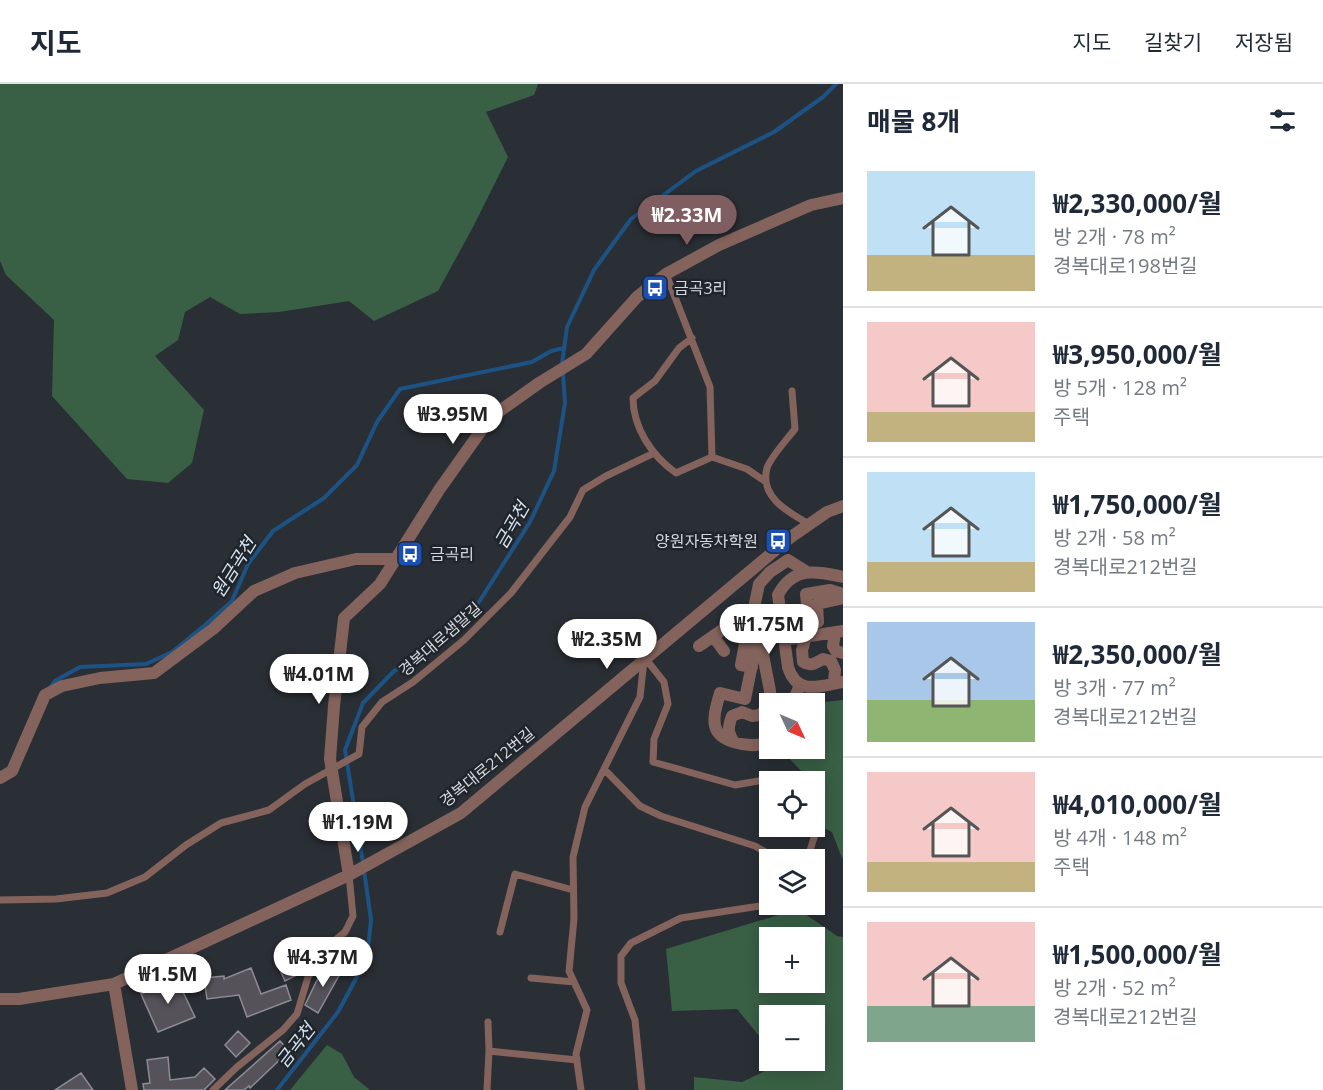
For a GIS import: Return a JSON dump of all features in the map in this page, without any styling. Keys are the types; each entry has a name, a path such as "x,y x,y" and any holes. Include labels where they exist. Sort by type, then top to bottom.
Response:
{"street":[{"path":"349,875 334,767 330,759 333,706 344,618 380,584 439,490 490,418 586,354 637,297 666,274 719,245 811,205 843,198"},
{"name":"경복대로212번길","path":"0,999 18,999 114,984 349,875 461,813 775,550 827,512 843,506"},
{"path":"775,550 782,565"},
{"path":"0,777 12,771 45,695 62,686 100,678 154,673 213,629 254,591 295,573 356,559 396,559"},
{"path":"770,693 754,608 759,584 770,572 788,560 807,572 843,577"},
{"path":"806,637 802,650 803,662 808,665 823,659 831,661 839,683 808,687 796,684 791,677 778,595 783,585 807,572"},
{"path":"782,628 808,615 806,594 830,590 843,596"},
{"path":"699,646 754,608"},
{"path":"782,628 806,637 839,632"},
{"path":"759,630 746,699 720,693 714,718 717,731 730,741 759,745"},
{"path":"839,632 833,646 836,651 843,653"},
{"path":"713,636 724,651"},
{"path":"797,693 800,685"},
{"path":"734,742 729,734 728,726 732,716 742,712 752,716 759,715"},
{"path":"114,984 132,1090"}],"lane":[{"path":"666,274 710,387 712,457"},
{"path":"692,338 679,348 655,381 633,398 633,412 647,444 662,463 676,473 712,457 747,469 766,482"},
{"path":"792,391 795,429 767,466 766,482 771,496 790,514 809,524"},
{"name":"경복대로샘말길","path":"0,900 56,900 107,893 145,877 186,845 221,823 269,810 334,767 359,754 362,727 382,702 412,682 464,640 511,592 570,517 584,490 606,476 654,453"},
{"path":"581,1090 576,1054 587,1010 569,971 574,919 573,857 585,807 640,698 645,658"},
{"path":"645,658 664,682 668,704 654,739 653,762 735,785 759,781"},
{"path":"604,769 640,806 661,816 760,849"},
{"path":"500,932 515,874 573,890"},
{"path":"213,1090 237,1067 283,1030 297,1014 308,977 326,948 345,932 353,916 349,875"},
{"path":"642,1090 635,1020 621,983 621,956 631,943 681,918 759,906"},
{"path":"531,978 574,982"},
{"path":"487,1090 488,1022"},
{"path":"489,1052 577,1060"}],"green space":[{"path":"0,84 538,84 534,95 486,112 508,157 438,291 374,321 349,301 279,312 240,314 210,297 185,312 178,340 155,356 204,410 192,463 168,483 127,479 52,396 54,320 6,275 0,261"},
{"path":"843,700 843,858 832,832 825,828 825,771 801,771 790,759 825,759 825,702"},
{"path":"778,915 807,915 824,927 759,927 759,993 825,993 825,928 837,936 843,937 843,1090 694,1090 694,1077 742,1082 765,1071 825,1071 825,1005 759,1005 759,1036 737,1009 672,1011 666,949"},
{"path":"327,1045 342,1054 354,1077 370,1090 290,1090"}],"building":[{"path":"285,955 295,976 285,981 275,959"},
{"path":"327,964 341,972 318,1013 305,1005"},
{"path":"251,968 261,994 286,985 291,1000 247,1017 239,995 207,999 204,978 224,976 224,979"},
{"path":"176,977 195,1017 158,1032 141,994"},
{"path":"238,1031 250,1043 236,1057 225,1045"},
{"path":"280,1041 289,1051 250,1088 249,1086 244,1090 225,1090"},
{"path":"168,1057 170,1080 195,1077 204,1068 215,1079 204,1090 144,1090 143,1084 150,1083 147,1060"},
{"path":"81,1073 93,1090 55,1090"}],"waterway":[{"name":"금곡천","path":"562,364 567,327 594,270 631,219 696,171 774,132 823,97 836,84"},
{"name":"원금곡천","path":"50,688 55,681 80,667 146,664 172,652 204,626 232,601 248,564 273,531 324,498 357,465 377,422 400,389 532,362 551,351 564,348"},
{"name":"금곡천","path":"363,863 345,750 363,703 394,671 451,636 479,602 530,522 554,471 565,403 563,372"},
{"name":"금곡천","path":"277,1090 338,1012 367,958 371,920 364,870"}],"place":[{"name":"금곡3리","path":"655,288"},
{"name":"양원자동차학원","path":"778,541"},
{"name":"금곡리","path":"410,554"}]}
